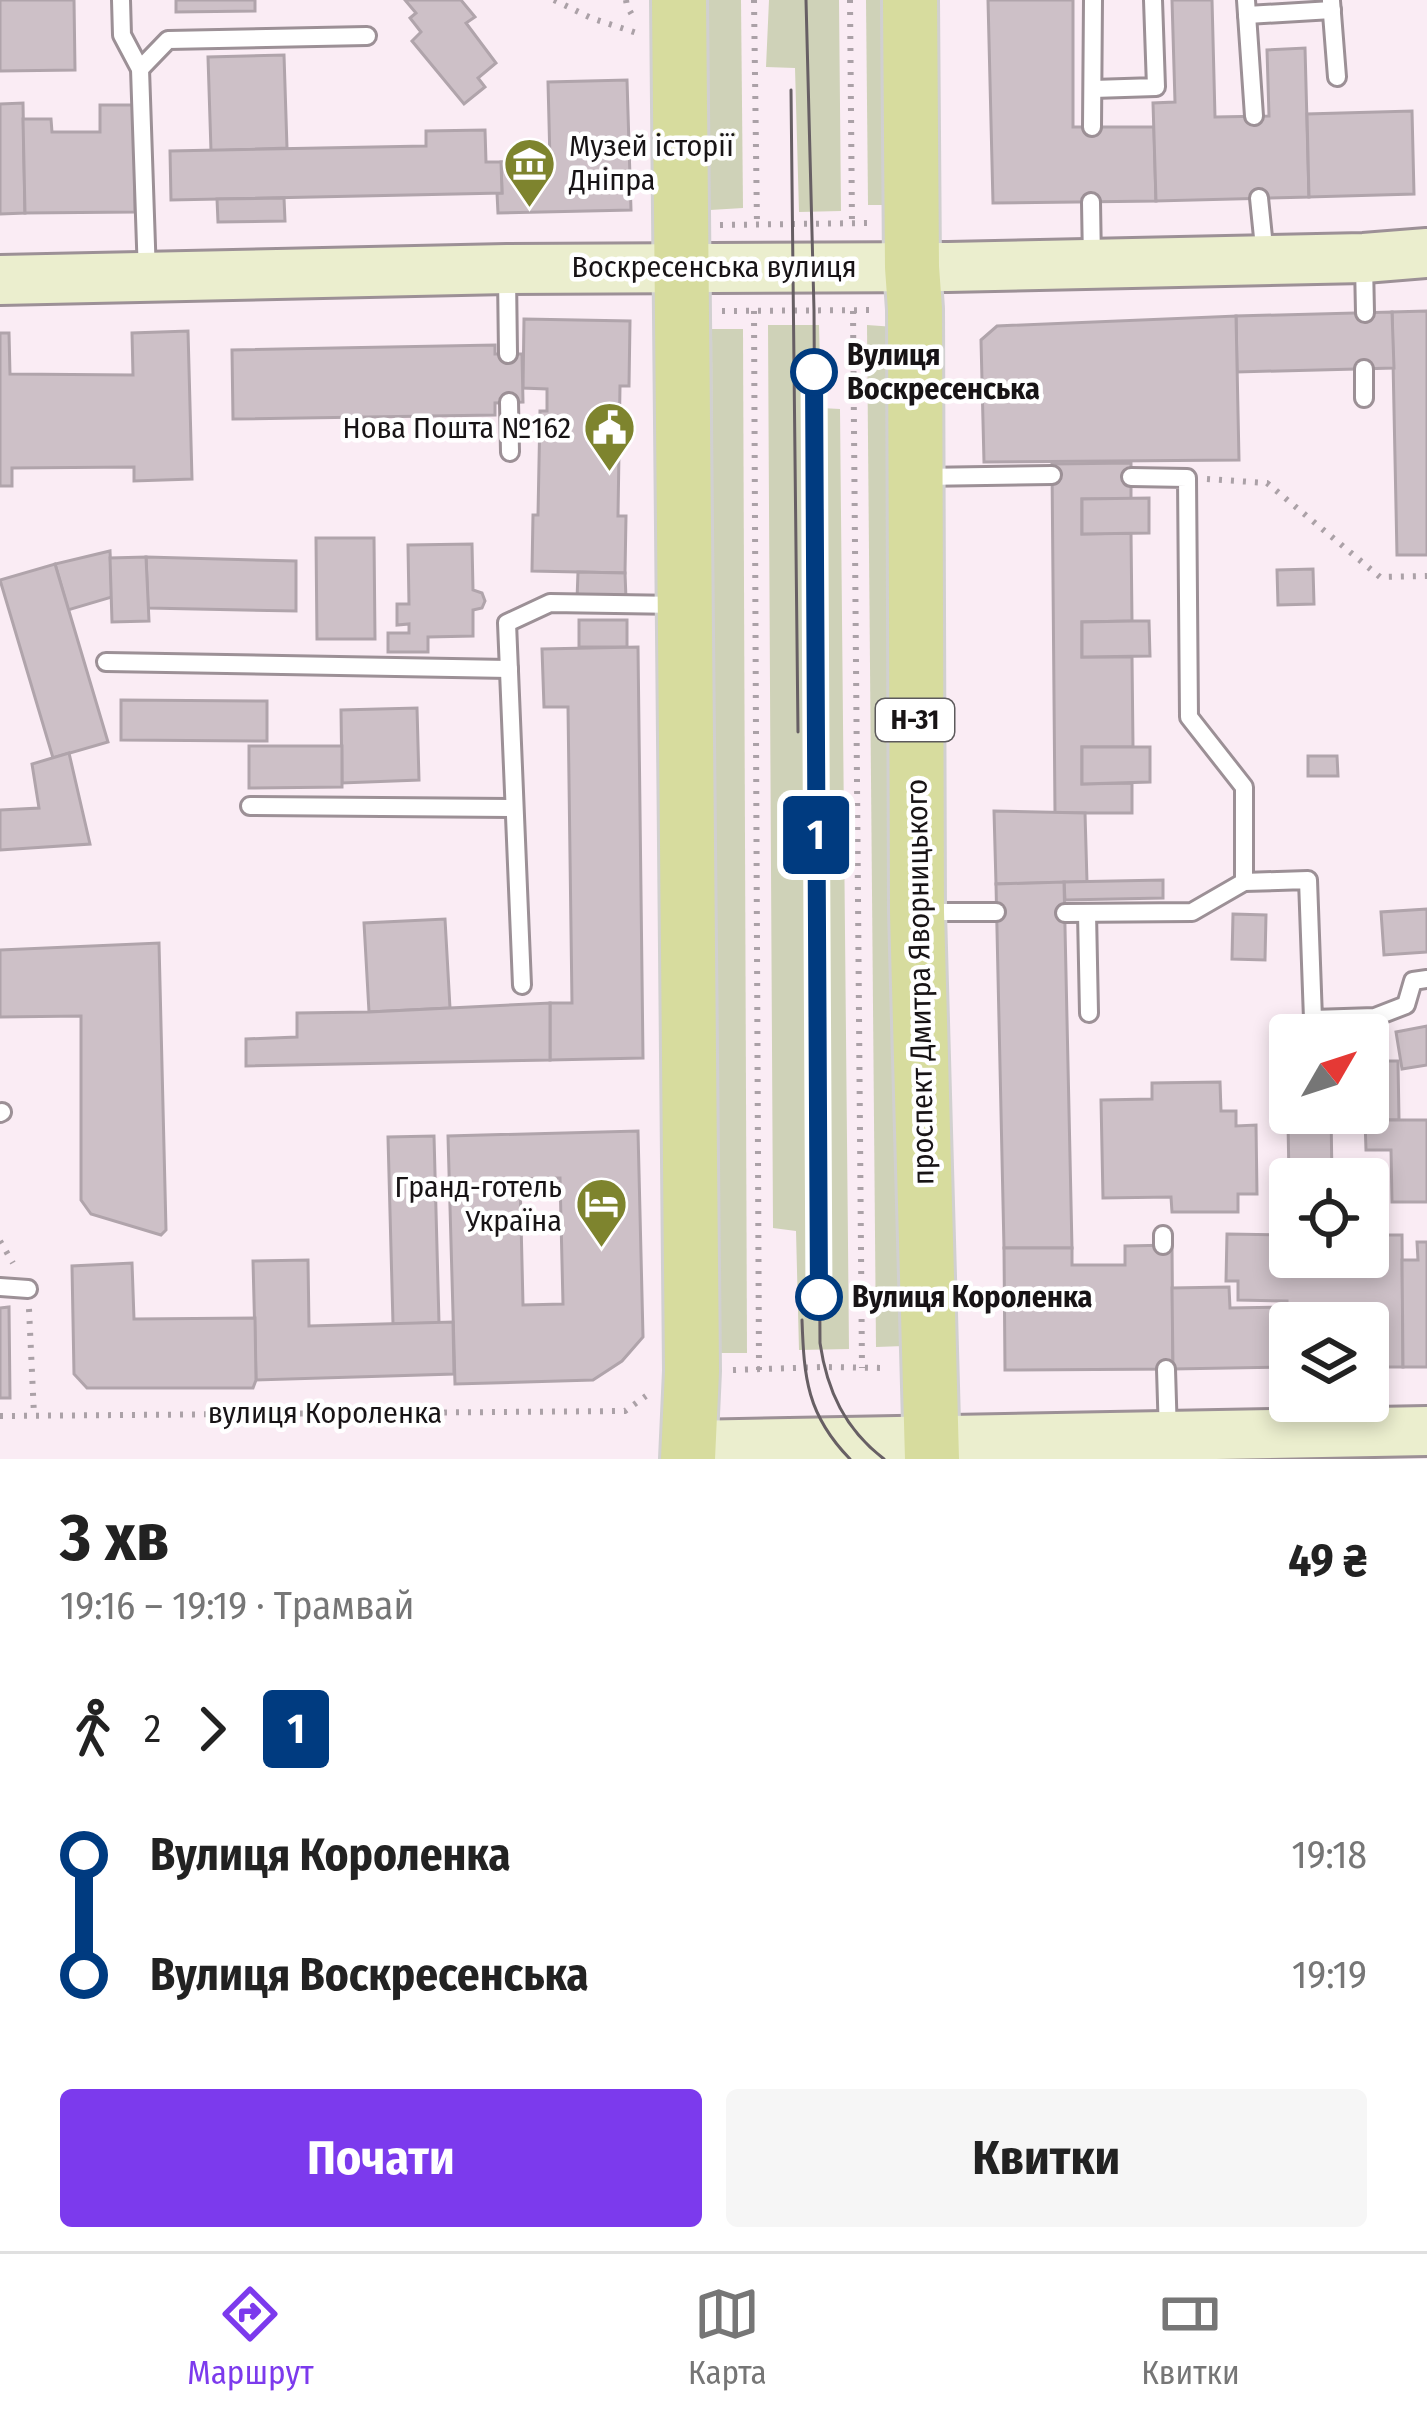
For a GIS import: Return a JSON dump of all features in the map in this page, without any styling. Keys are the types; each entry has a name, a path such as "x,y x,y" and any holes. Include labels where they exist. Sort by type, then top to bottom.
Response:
{"main road":[{"path":"680,0 692,1371 688,1452 933,1449 1427,1431"},
{"name":"проспект Дмитра Яворницького","path":"910,0 916,912 933,1449"},
{"name":"Воскресенська вулиця","path":"0,280 507,269 912,267 1427,253"}],"lane":[{"path":"122,0 122,35 140,69 147,276"},
{"path":"1092,127 1093,0"},
{"path":"1093,89 1156,87 1153,0"},
{"path":"1254,116 1247,8 1332,5 1337,77"},
{"path":"140,69 168,40 367,36"},
{"path":"1259,198 1265,258"},
{"path":"1091,202 1092,263"},
{"path":"1364,258 1365,313"},
{"path":"507,269 508,354"},
{"path":"1364,369 1364,398"},
{"path":"509,403 510,452"},
{"path":"914,477 1052,475"},
{"path":"1131,477 1187,478 1189,717 1244,788 1244,882"},
{"path":"522,986 507,623 550,603 687,604"},
{"path":"106,662 508,669"},
{"path":"250,806 514,808"},
{"path":"1065,913 1192,913 1244,882 1308,880 1313,1019 1376,1017 1406,1005 1413,981 1427,980"},
{"path":"916,912 996,912"},
{"path":"1087,913 1089,1013"},
{"path":"0,1287 28,1289"},
{"path":"1166,1370 1168,1437"}],"path":[{"path":"554,0 646,36 626,0"},
{"path":"754,0 757,225 852,223 850,0"},
{"path":"759,1370 754,310 854,310 862,1368"},
{"path":"1187,478 1267,483 1380,577 1427,576"},
{"path":"0,1240 28,1289 34,1415"},
{"path":"719,1370 891,1368"},
{"name":"вулиця Короленка","path":"0,1416 625,1411 646,1396"}],"green space":[{"path":"707,0 741,0 743,208 710,210"},
{"path":"769,0 839,0 841,211 799,212 795,68 766,67"},
{"path":"866,0 887,0 892,205 868,205"},
{"path":"768,325 819,325 821,408 840,409 849,1349 799,1350 796,1231 773,1228"},
{"path":"867,325 895,327 904,1346 876,1347"},
{"path":"712,329 743,329 747,1353 715,1353"}],"building":[{"path":"0,0 74,0 75,70 0,71"},
{"path":"176,0 255,0 255,11 176,12"},
{"path":"405,0 461,0 475,17 466,23 496,63 478,78 485,87 464,104 412,41 421,32 410,18 416,13"},
{"path":"988,0 1073,0 1073,127 1154,127 1156,201 993,203"},
{"path":"1172,0 1212,0 1215,117 1269,116 1267,50 1305,48 1309,197 1156,201 1153,103 1175,102"},
{"path":"284,55 287,148 211,151 208,57"},
{"path":"627,80 631,210 498,213 501,162 550,161 548,82"},
{"path":"23,103 25,213 0,214 0,104"},
{"path":"100,105 134,105 135,212 25,213 23,119 51,119 52,132 100,132"},
{"path":"1412,111 1414,194 1309,197 1307,114"},
{"path":"485,130 486,162 501,162 502,193 171,200 170,151 426,146 426,131"},
{"path":"284,198 285,221 218,222 217,199"},
{"path":"1427,311 1427,555 1397,555 1392,312"},
{"path":"1392,312 1394,368 1237,372 1236,316"},
{"path":"1236,316 1239,460 984,462 981,340 997,326"},
{"path":"524,319 630,321 629,386 620,386 618,516 626,516 625,573 532,571 540,411 547,411 547,389 523,388"},
{"path":"188,331 192,479 134,481 134,467 12,468 12,486 0,486 0,333 9,333 10,374 133,375 132,333"},
{"path":"495,345 495,354 522,354 523,402 495,403 495,415 233,419 232,350"},
{"path":"1131,463 1131,499 1082,499 1082,534 1131,533 1132,621 1082,622 1082,657 1132,657 1133,747 1082,747 1082,784 1132,783 1132,813 1055,813 1052,464"},
{"path":"1149,498 1149,533 1082,534 1082,499"},
{"path":"316,538 374,538 375,639 317,639"},
{"path":"472,544 473,590 482,593 485,601 482,608 473,610 473,636 428,637 428,652 388,652 388,633 409,633 409,624 397,625 397,604 409,604 408,545"},
{"path":"110,551 112,597 68,610 55,564"},
{"path":"146,557 296,561 296,611 148,608"},
{"path":"146,557 149,621 112,622 110,558"},
{"path":"55,564 108,742 53,758 0,580"},
{"path":"1313,569 1314,604 1278,605 1277,570"},
{"path":"578,572 625,573 626,599 577,600"},
{"path":"579,620 627,620 627,647 579,647"},
{"path":"1149,621 1150,656 1082,657 1082,622"},
{"path":"638,647 643,1058 550,1060 550,1003 572,1003 568,707 544,707 542,649"},
{"path":"121,700 267,701 267,741 121,740"},
{"path":"417,708 419,780 342,783 341,710"},
{"path":"249,746 342,746 342,787 249,788"},
{"path":"1082,747 1150,747 1150,782 1082,784"},
{"path":"69,753 90,844 0,850 0,810 39,808 32,764"},
{"path":"1308,756 1337,756 1338,776 1308,776"},
{"path":"994,811 1085,813 1087,882 996,884"},
{"path":"1163,880 1163,898 1065,900 1064,882"},
{"path":"1064,882 1072,1248 1004,1248 996,884"},
{"path":"1427,909 1427,952 1384,955 1381,912"},
{"path":"1233,914 1266,915 1265,960 1232,959"},
{"path":"445,919 450,1008 369,1012 364,923"},
{"path":"159,943 166,1230 161,1235 91,1214 81,1200 81,1016 0,1017 0,950"},
{"path":"550,1003 550,1060 246,1066 246,1039 297,1037 297,1013"},
{"path":"1427,1026 1427,1065 1402,1069 1396,1032"},
{"path":"1389,1061 1398,1061 1399,1120 1389,1120"},
{"path":"1220,1082 1221,1111 1236,1111 1236,1126 1256,1125 1257,1194 1238,1194 1238,1212 1172,1212 1171,1197 1103,1198 1101,1100 1152,1099 1152,1083"},
{"path":"1389,1120 1427,1120 1427,1202 1392,1202 1391,1150 1366,1150 1365,1134 1389,1134"},
{"name":"Гранд-готель Україна","path":"638,1131 643,1337 622,1361 593,1380 455,1384 448,1136","holes":["560,1178 563,1304 523,1305 520,1179"]},
{"path":"1288,1134 1331,1134 1332,1158 1289,1158"},
{"path":"434,1136 439,1323 393,1324 388,1137"},
{"path":"1227,1234 1269,1235 1269,1278 1389,1278 1389,1235 1402,1235 1403,1367 1389,1367 1389,1302 1238,1300 1238,1281 1226,1281"},
{"path":"1417,1242 1427,1242 1427,1367 1403,1367 1402,1260 1418,1260"},
{"path":"1172,1245 1173,1369 1005,1370 1004,1248 1072,1248 1072,1265 1125,1265 1125,1246"},
{"path":"308,1260 309,1326 453,1322 454,1374 256,1380 253,1261"},
{"path":"132,1263 134,1319 255,1318 253,1388 87,1388 74,1374 72,1266"},
{"path":"1229,1287 1230,1308 1269,1307 1269,1367 1173,1369 1172,1288"},
{"path":"9,1307 10,1398 0,1398 0,1308"}],"tram line":[{"path":"806,0 814,310 820,1343 840,1408 884,1459"},
{"path":"791,90 798,732"},
{"name":"1","path":"814,372 819,1297"},
{"path":"802,1320 804,1360 816,1411 850,1459"}],"place":[{"name":"Музей історії Дніпра","path":"530,209"},
{"name":"Вулиця Воскресенська","path":"814,372"},
{"name":"Нова Пошта №162","path":"610,474"},
{"name":"Гранд-готель Україна","path":"601,1250"},
{"name":"Вулиця Короленка","path":"819,1297"}]}
